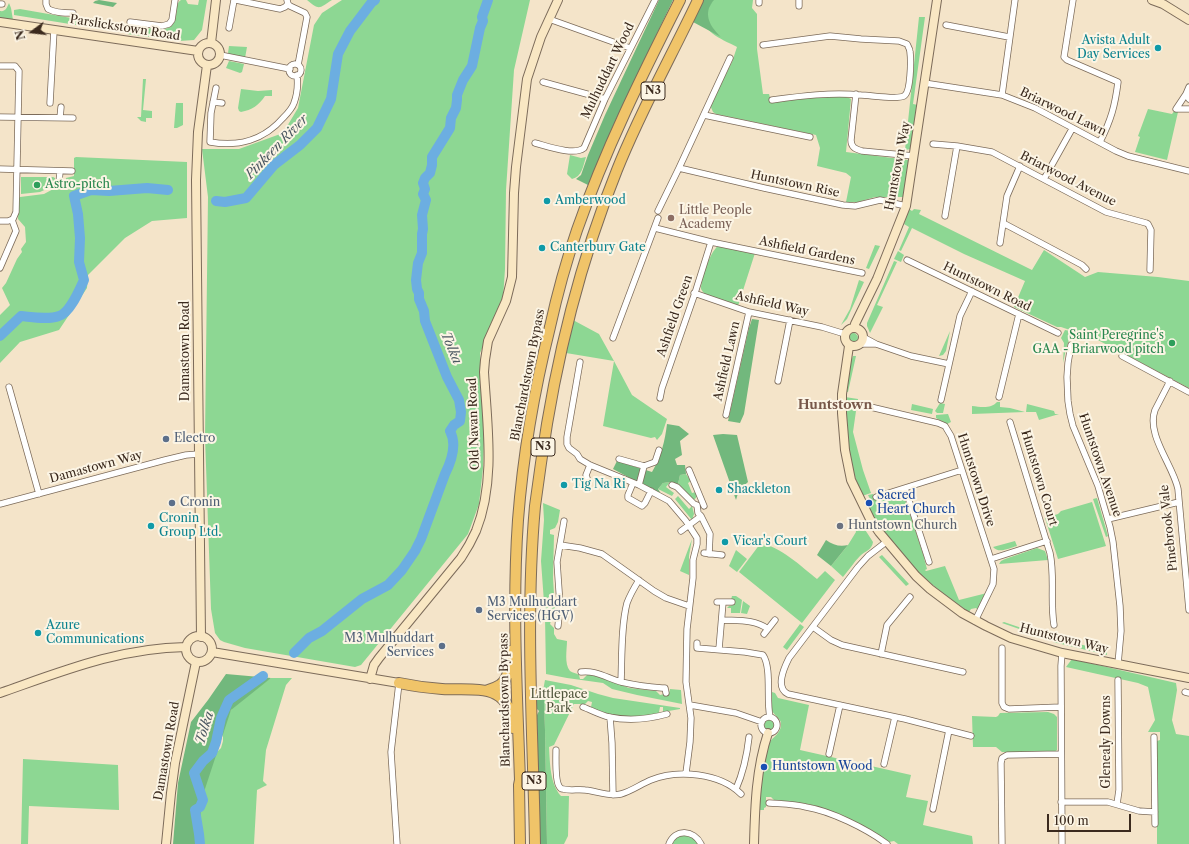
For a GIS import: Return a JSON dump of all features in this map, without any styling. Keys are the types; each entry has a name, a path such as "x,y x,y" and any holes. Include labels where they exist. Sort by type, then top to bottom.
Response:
{"highway":[{"name":"Blanchardstown Bypass","path":"520,780 516,575 518,520 530,420 541,363 577,230 597,177 621,121 680,0"},
{"name":"N3","path":"535,844 530,610 536,506 547,420 570,313 598,223 633,133 698,0"},
{"path":"399,684 442,689 488,690 500,685 505,679 510,658 515,519 521,462 530,420"},
{"path":"488,690 502,698 510,711 514,753 520,780"},
{"name":"N3","path":"520,780 520,844"}],"street":[{"path":"46,0 48,9 52,11 64,13 73,12"},
{"path":"130,22 162,26 169,24 172,20 175,0"},
{"path":"211,43 216,0"},
{"path":"216,88 211,113 210,142 231,144 255,139 276,126 294,104 298,84 297,76 301,72 301,68 298,64 307,17 305,12 291,7 288,2 285,7 280,9 235,0 229,28"},
{"name":"Old Navan Road","path":"370,679 374,665 379,658 461,558 472,540 482,515 485,499 488,450 484,372 485,360 488,341 506,301 512,277 515,174 527,79 540,37 558,0"},
{"name":"Mulhuddart Wood","path":"535,143 573,152 580,151 584,148 605,99 655,0"},
{"name":"Huntstown Way","path":"855,328 855,324 877,279 906,206 937,0"},
{"path":"1002,95 1015,0"},
{"path":"1073,0 1064,57 1067,60 1118,82 1114,109 1110,122 1100,142"},
{"path":"1152,0 1164,2 1189,20"},
{"path":"549,19 630,48"},
{"name":"Parslickstown Road","path":"0,22 198,51"},
{"path":"946,25 1009,37"},
{"path":"50,103 54,30"},
{"path":"763,45 839,36 899,41 907,44 910,50 908,89 906,95 901,97 896,98 856,94 815,95 772,100"},
{"path":"211,43 218,47 220,56 219,60 212,65 203,64 198,56 198,51 203,45 211,43"},
{"path":"220,56 290,69"},
{"path":"658,211 730,58"},
{"path":"290,69 293,64 298,64"},
{"name":"Damastown Road","path":"201,637 196,180 198,132 207,65"},
{"path":"0,66 15,66 19,71 16,212 15,218 12,220 0,221"},
{"path":"290,69 292,74 297,76"},
{"path":"543,82 605,99"},
{"name":"Briarwood Lawn","path":"924,84 1002,95 1035,108 1072,129 1128,156 1189,171"},
{"path":"1189,87 1187,96 1176,108 1189,109"},
{"path":"856,94 851,140 853,147 862,151 914,156"},
{"path":"213,102 222,103"},
{"path":"60,118 61,107"},
{"path":"704,115 798,132 810,137"},
{"path":"0,117 73,118"},
{"path":"1044,179 1072,129"},
{"name":"Briarwood Avenue","path":"933,144 988,151 1020,166 1106,212 1148,224 1151,230 1150,270"},
{"path":"945,216 956,146"},
{"path":"1000,243 1007,196 1020,166"},
{"name":"Huntstown Rise","path":"679,168 843,205 855,206 880,200 906,206"},
{"path":"0,169 72,171"},
{"path":"59,183 60,171"},
{"path":"613,338 658,218"},
{"path":"0,268 16,231 12,220"},
{"path":"1004,223 1082,265 1086,269"},
{"name":"Ashfield Gardens","path":"655,228 711,242 862,274"},
{"name":"Ashfield Green","path":"660,398 662,388 711,242"},
{"name":"Huntstown Road","path":"907,260 1058,333"},
{"path":"941,400 960,316 972,291"},
{"name":"Ashfield Way","path":"694,293 749,312 828,328 845,334"},
{"name":"Ashfield Lawn","path":"726,415 749,312"},
{"path":"999,397 1019,314"},
{"path":"778,381 790,320"},
{"path":"850,328 855,328 861,331 861,340 855,346 849,346 846,342 845,334 850,328"},
{"path":"861,340 911,355 949,364"},
{"name":"Huntstown Avenue","path":"1071,345 1067,374 1069,409 1072,422 1097,483 1108,518 1113,542 1120,604 1121,635 1118,664"},
{"name":"Huntstown Way","path":"849,346 842,398 842,424 851,480 870,519 886,542 916,576 954,608 976,621 1011,638 1062,653 1189,678"},
{"path":"1122,356 1189,392"},
{"path":"580,362 567,444 569,448 578,454 580,459 590,465 639,485 669,501 689,525 698,540 694,555 686,648 686,682 690,705 691,730 686,774"},
{"name":"Pinebrook Vale","path":"1170,381 1155,409 1153,425 1157,440 1175,480 1187,570 1189,610"},
{"path":"9,388 39,494"},
{"name":"Huntstown Drive","path":"862,405 932,421 944,426 951,436 994,569 993,584 976,621"},
{"name":"Huntstown Court","path":"1010,422 1052,561 1054,625"},
{"path":"619,459 644,466 655,462 659,450"},
{"name":"Damastown Way","path":"0,504 165,460 186,455 199,454"},
{"path":"588,481 586,475 590,465"},
{"path":"639,485 644,466"},
{"path":"689,470 704,506"},
{"path":"876,497 962,470"},
{"path":"633,483 628,498 642,506 651,491"},
{"path":"672,485 677,487 694,504 697,505"},
{"path":"905,488 929,562"},
{"path":"701,498 697,505 698,513 710,534 706,553 722,555"},
{"path":"1108,518 1179,502"},
{"path":"681,531 701,516"},
{"path":"558,626 560,605 557,562 564,522"},
{"path":"556,528 562,529"},
{"name":"Huntstown Court","path":"991,559 1047,541"},
{"path":"886,542 868,556 858,567 788,658 784,669 781,685 782,689 788,694 895,717 971,736"},
{"path":"560,546 580,548 602,554 661,595 689,606"},
{"path":"621,682 623,633 626,607 638,580"},
{"path":"880,654 887,625 910,597"},
{"path":"719,649 722,620 720,602 732,602"},
{"path":"722,620 754,622 762,624 768,629"},
{"path":"764,634 775,620"},
{"path":"813,627 834,643 963,672"},
{"path":"201,637 209,640 212,652 207,660 196,662 187,654 186,647 191,639 201,637"},
{"path":"697,643 696,648 750,652 763,655 767,664 770,717"},
{"path":"0,693 110,656 142,650 186,647"},
{"path":"1002,648 1002,703 1004,707 1009,709 1061,707"},
{"path":"212,652 399,684 391,752 397,844"},
{"path":"1062,653 1062,844"},
{"name":"Damastown Road","path":"166,844 175,763 196,662"},
{"path":"581,672 594,673 621,682 665,688 666,693"},
{"name":"Glenealy Downs","path":"1117,804 1119,790 1118,680"},
{"path":"690,705 736,713 762,722"},
{"path":"829,754 840,705"},
{"path":"583,707 610,717 644,718 657,717 664,713"},
{"path":"610,717 614,795"},
{"path":"762,722 766,718 770,717"},
{"path":"762,722 763,729 768,733 774,732 777,726 775,719 770,717"},
{"path":"884,764 895,717"},
{"path":"933,809 949,730"},
{"path":"754,844 758,778 768,733"},
{"path":"736,789 746,759 749,737"},
{"path":"1154,737 1155,824"},
{"path":"556,750 557,782 559,787 562,789 585,790 614,795 626,793 662,776 671,774 686,774 698,775 713,779 736,789 741,794"},
{"path":"1002,844 1002,758 1008,755 1061,754"},
{"name":"Glenealy Downs","path":"1061,802 1108,802 1140,811 1155,812"},
{"path":"769,803 805,806 821,810 852,824 887,844"},
{"path":"669,844 674,836 684,833 696,836 701,844"},
{"path":"874,843 876,837"}],"green space":[{"path":"99,0 117,3 113,7 93,3"},
{"path":"181,0 186,0 188,4 198,5 199,0 207,0 202,30 194,40 179,41 127,34 128,30 136,30 140,28 168,28 174,21 177,4"},
{"path":"307,0 332,0 320,7 317,7"},
{"path":"342,0 530,0 514,70 506,190 503,299 499,313 480,353 484,439 483,468 479,504 468,534 361,665 355,667 245,648 220,640 215,633 211,609 205,437 208,197 202,149 239,149 283,133 298,108 314,25 322,13"},
{"path":"659,0 673,0 617,117 588,185 576,179 581,175 605,115"},
{"path":"704,0 714,0 709,8 708,17 713,28 721,37 693,22"},
{"path":"713,0 753,0 752,8 757,14 757,49 763,94 769,94 771,101 825,96 845,97 851,99 846,152 908,160 910,163 903,197 875,197 858,202 846,202 851,177 846,173 817,166 820,148 816,135 716,114 713,112 710,105 732,62 737,47 710,32 706,27 704,17 706,10"},
{"path":"9,3 13,20 0,18 0,11 5,10"},
{"path":"20,9 77,19 76,25 14,15 14,10"},
{"path":"919,17 925,17 913,104 918,105 911,149 905,150"},
{"path":"229,46 247,47 245,58 232,56 228,53"},
{"path":"229,61 244,64 242,72 240,73 226,68"},
{"path":"143,79 146,79 143,110 152,111 152,118 146,118 146,122 141,121 137,117 141,117"},
{"path":"241,89 258,91 272,90 272,96 265,96 255,107 241,112 238,108"},
{"path":"176,103 183,103 183,125 174,128"},
{"path":"1148,109 1172,114 1175,110 1178,112 1167,160 1135,152 1140,137 1138,136"},
{"path":"570,155 581,158 586,157 580,174 572,179 567,174"},
{"path":"74,158 187,162 187,218 152,221 125,238 88,275 87,288 59,330 20,342 0,363 0,315 10,305 2,288 6,283 17,259 22,252 21,249 26,242 25,227 18,219 19,198 44,194 57,187 64,187 66,178 74,176"},
{"name":"Astro-pitch","path":"21,177 53,177 55,178 55,185 40,192 21,194"},
{"path":"909,209 912,211 914,209 921,210 919,214 1032,270 1044,250 1085,277 1098,272 1189,281 1189,388 1094,338 1057,327 1014,307 1025,281 964,254 912,228 901,251 899,250 909,227 904,224"},
{"path":"875,245 880,246 869,269 866,268"},
{"path":"718,246 755,253 738,306 705,294 701,289 706,266"},
{"path":"898,251 904,255 901,262 894,259"},
{"path":"894,261 897,262 877,305 883,307 870,333 867,323"},
{"path":"859,280 864,282 847,319 841,325 850,309"},
{"path":"752,319 759,320 744,414 740,423 728,421 749,328"},
{"path":"573,320 599,334 614,361 566,353"},
{"path":"1065,330 1070,331 1071,334 1063,363 1064,343 1061,338"},
{"path":"950,331 946,351 943,355 939,356"},
{"path":"851,333 855,333 857,334 857,342 851,343 848,340 848,336"},
{"path":"853,356 856,356 848,392 846,392 850,364"},
{"path":"614,361 632,395 667,419 662,434 657,440 655,437 651,438 603,426"},
{"path":"845,397 858,399 853,432 871,493 862,496 857,484 849,448"},
{"path":"997,402 1000,402 1000,407 1025,412 972,414 972,406 989,407"},
{"path":"940,403 945,404 943,413 937,413 935,411"},
{"path":"912,404 933,409 932,414 911,410"},
{"path":"1027,404 1054,411 1055,414 1059,414 1039,420 1036,412 1026,412"},
{"path":"948,414 951,422 947,424 936,418 936,415"},
{"path":"667,424 679,426 689,434 680,441 682,455 675,459 677,465 685,465 686,474 680,475 678,484 670,482 663,483 658,489 660,492 658,493 613,469 617,461 652,472 662,449"},
{"path":"713,435 737,435 748,482 739,490 736,500"},
{"path":"686,474 691,481 688,483 692,493 696,492 697,496 693,500 678,484 680,475"},
{"path":"670,482 666,487 674,493 672,496 658,489 663,483"},
{"path":"873,494 876,499 902,494 904,496 924,557 927,569 925,570 945,566 959,600 987,593 978,610 976,608 971,609 969,612 928,581 900,555 885,535 868,507 872,503 868,495"},
{"path":"678,496 689,509 692,506 694,514 692,520 675,499"},
{"path":"1097,498 1108,536 1106,537 1093,499"},
{"path":"1092,502 1106,546 1058,559 1045,518 1058,514 1061,511"},
{"path":"543,503 560,510 558,522 555,528 550,530 550,534 554,535 553,578 555,621 551,621 550,624 554,628 554,634 557,639 567,641 566,661 570,671 579,675 580,679 583,679 588,674 592,674 629,688 656,691 660,695 669,693 670,689 681,690 682,704 612,689 603,683 546,674 545,616 541,561 544,520"},
{"path":"862,525 873,542 872,545 870,549 858,558 843,577 831,566 848,545 856,532 855,527"},
{"path":"692,539 689,556 689,575 680,571"},
{"path":"826,540 837,545 848,545 831,566 817,555"},
{"path":"1015,541 1017,546 1007,549 998,550 993,547"},
{"path":"760,544 767,545 782,552 817,579 825,571 835,580 802,623 739,572"},
{"path":"1037,548 1045,551 1048,560 999,564 1005,559"},
{"path":"736,550 747,559 737,572 729,566"},
{"path":"882,555 909,584 906,586 879,557"},
{"path":"732,596 736,596 742,600 740,613 731,613 731,608 727,608 733,605 733,600 731,600"},
{"path":"743,601 750,606 747,614 741,613"},
{"path":"1004,622 1051,638 1051,640 1002,623"},
{"path":"800,624 804,627 787,650 783,647"},
{"path":"1054,639 1107,650 1107,655 1053,642"},
{"path":"1072,659 1176,683 1177,690 1172,720 1176,734 1189,736 1189,844 1157,844 1157,741 1160,740 1160,732 1148,732 1155,720 1148,687 1138,683 1066,667"},
{"path":"226,674 271,678 231,710 201,801 200,844 173,844 178,783 191,722"},
{"path":"271,678 292,678 286,685 266,750 263,781 267,785 257,790 254,844 202,844 200,832 200,800 205,764 221,748 226,719 237,699"},
{"name":"Littlepace Park","path":"545,680 571,685 613,698 680,708 663,712 663,707 660,707 658,714 624,716 598,711 591,707 592,702 588,701 585,704 574,704 554,745 549,747 551,773 557,791 561,796 569,796 568,836 564,844 547,844 544,700 542,696"},
{"path":"772,692 775,693 778,698 809,705 800,750 911,775 906,797 928,801 923,825 972,836 973,844 898,844 894,841 889,842 863,826 819,807 774,800 771,797 766,797 766,807 764,810 758,810 761,778 769,743 779,732 781,726 780,720 772,711"},
{"path":"541,694 544,700 547,844 539,844 538,831 540,822 538,814 537,715 539,711 537,709 537,697"},
{"path":"1048,712 1054,714 1057,717 1057,750 1054,752 1002,752 996,747 973,747 972,716 996,717 1000,713"},
{"path":"767,720 771,720 773,721 773,729 767,730 764,727 764,723"},
{"path":"23,759 118,765 119,810 29,806 28,844 21,844"},
{"path":"684,835 696,840 698,844 672,844 676,838"}],"waterway":[{"name":"Pinkeen River","path":"216,201 225,202 246,198 274,165 300,145 317,128 331,99 338,54 350,31 375,0"},
{"name":"Tolka","path":"294,653 309,638 322,631 362,599 388,585 402,570 421,539 451,459 453,442 450,431 454,425 460,421 461,412 459,400 447,377 425,321 416,280 418,263 422,253 422,215 426,200 423,194 425,189 423,183 425,178 430,173 432,157 450,128 451,118 456,108 457,95 463,80 472,66 480,28 483,21 482,17 488,0"},
{"name":"Pinkeen River","path":"0,336 21,316 50,318 63,314 67,311 77,295 84,280 79,262 80,238 78,214 74,196 91,190 109,191 147,188 168,190"},
{"name":"Tolka","path":"200,844 195,810 200,807 203,800 194,773 203,761 212,753 221,718 229,700 263,676"}],"place":[{"name":"Avista Adult Day Services","path":"1158,48"},
{"name":"Astro-pitch","path":"37,185"},
{"name":"Amberwood","path":"547,201"},
{"name":"Little People Academy","path":"671,218"},
{"name":"Canterbury Gate","path":"542,248"},
{"name":"Saint Peregrine's GAA - Briarwood pitch","path":"1172,343"},
{"name":"Electro","path":"166,439"},
{"name":"Tig Na Ri","path":"564,485"},
{"name":"Shackleton","path":"719,490"},
{"name":"Cronin","path":"172,503"},
{"name":"Sacred Heart Church","path":"869,503"},
{"name":"Cronin Group Ltd.","path":"151,526"},
{"name":"Huntstown Church","path":"840,526"},
{"name":"Vicar's Court","path":"725,542"},
{"name":"M3 Mulhuddart Services (HGV)","path":"479,610"},
{"name":"Azure Communications","path":"38,633"},
{"name":"M3 Mulhuddart Services","path":"442,646"},
{"name":"Huntstown Wood","path":"764,767"}],"district":[{"name":"Huntstown","path":"835,405"}]}
